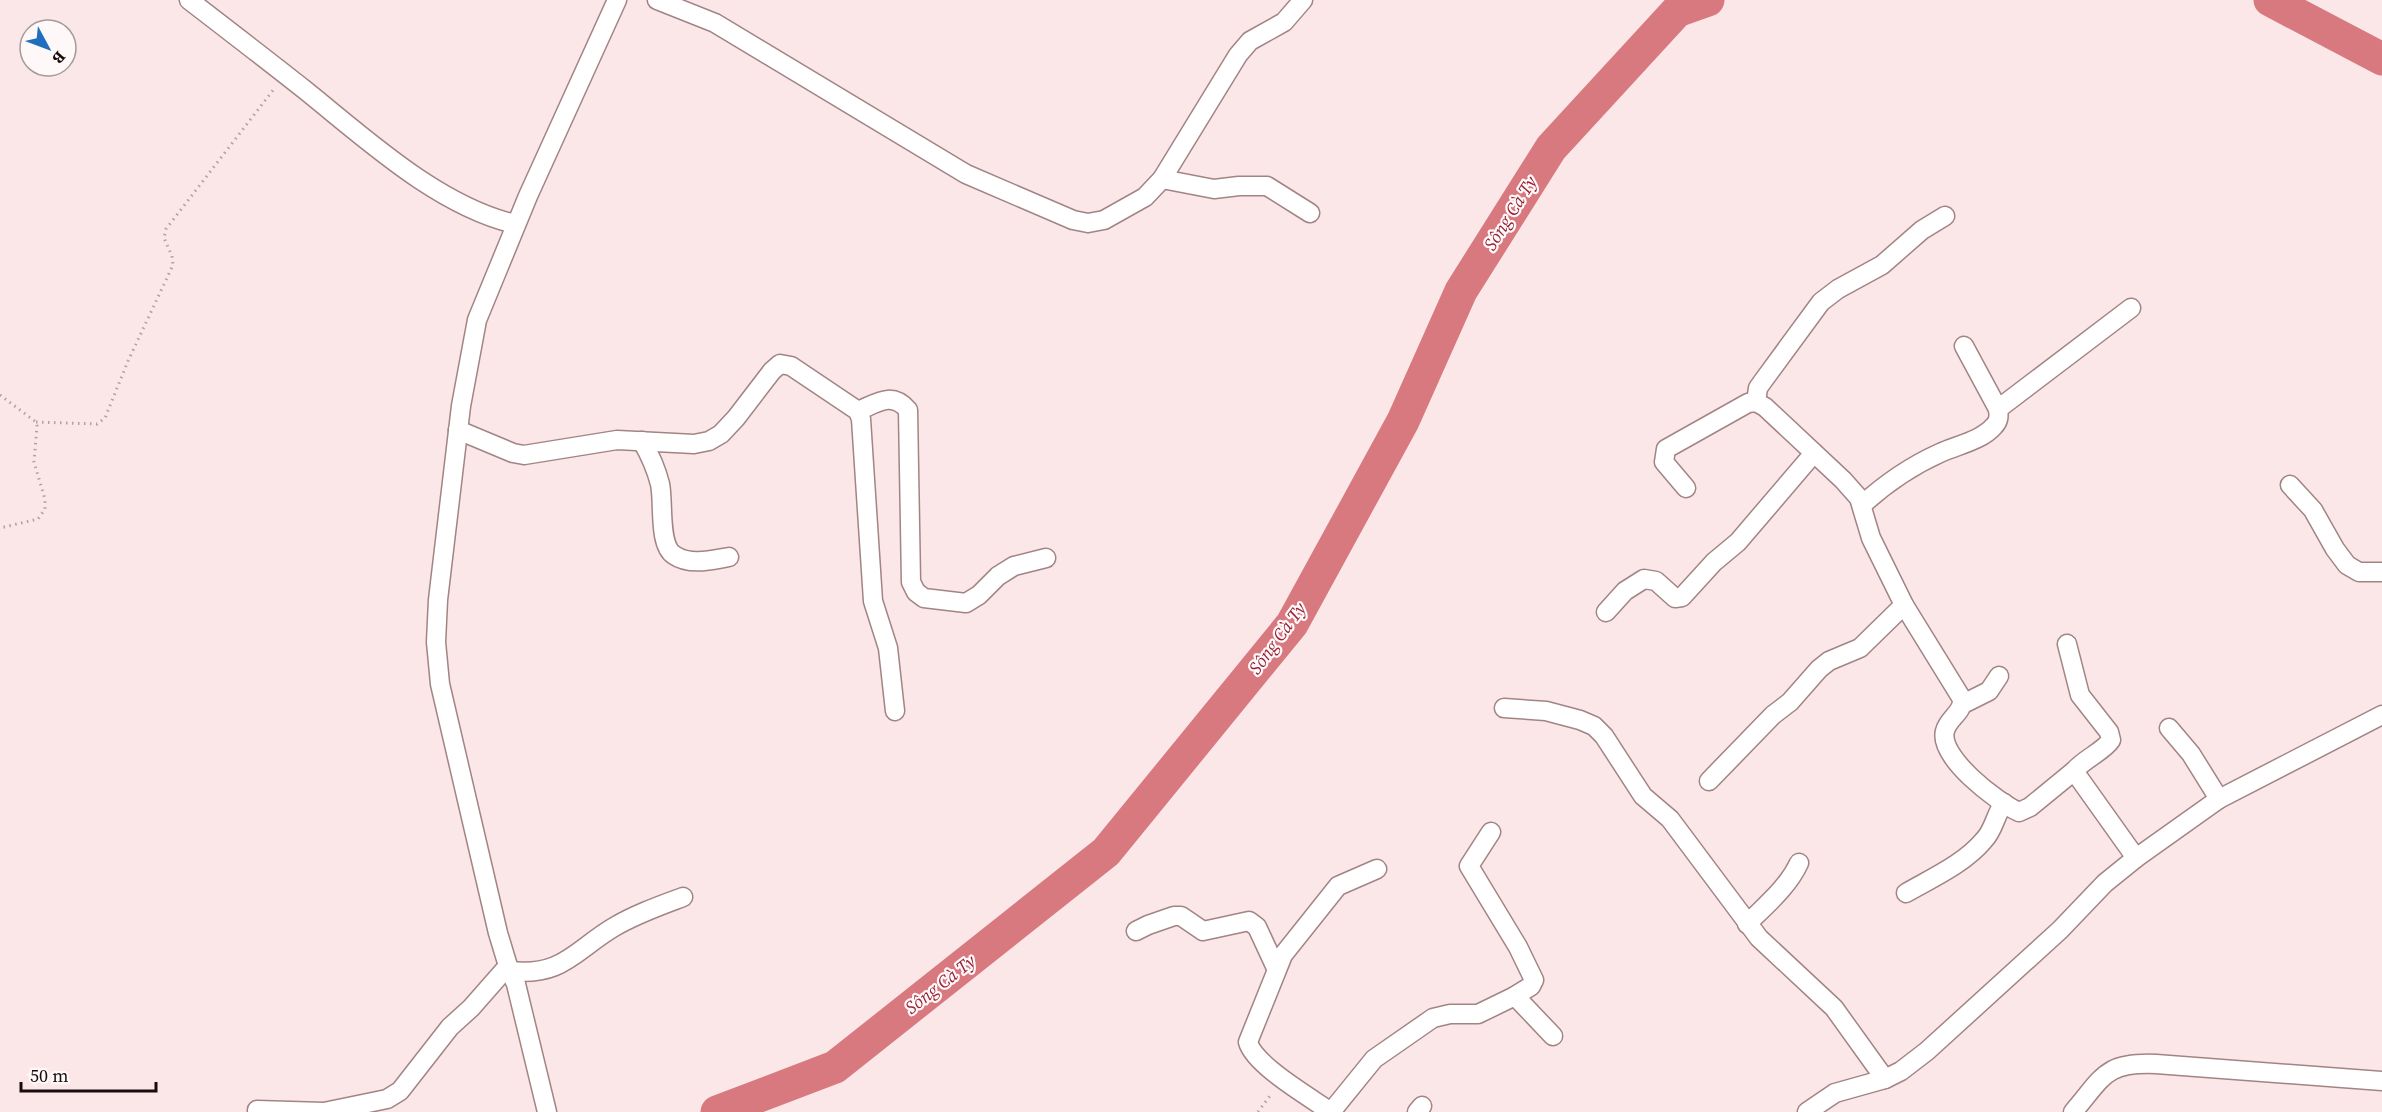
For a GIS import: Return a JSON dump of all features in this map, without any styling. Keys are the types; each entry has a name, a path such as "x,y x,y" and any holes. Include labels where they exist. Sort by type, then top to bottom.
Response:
{"street":[{"path":"189,0 344,123 438,193 493,219 515,224"},
{"path":"547,1112 516,984 509,969 440,684 436,652 438,600 458,430 477,320 515,224 617,0"},
{"path":"657,0 715,23 966,174 1073,220 1088,223 1104,220 1145,197 1162,179 1238,55 1250,41 1284,22 1303,0"},
{"path":"1162,179 1214,189 1268,186 1310,213"},
{"path":"1756,402 1758,388 1762,381 1821,302 1838,289 1882,265 1923,230 1945,216"},
{"path":"1998,409 2131,308"},
{"path":"1862,505 1893,480 1921,463 1993,428 1999,418 1998,409 1964,346"},
{"path":"458,430 513,453 524,455 592,443 642,441 694,444 709,441 720,434 772,371 785,364 791,366 858,411 861,419 873,601 888,648 895,711"},
{"path":"858,411 889,398 901,401 908,410 911,582 916,592 924,598 966,603 979,595 998,576 1014,566 1046,558"},
{"path":"1686,488 1664,462 1665,449 1748,403 1756,402 1764,407 1843,480 1859,498 1871,538 1904,605 1960,694 1963,704"},
{"path":"642,441 650,455 660,486 664,534 670,552 683,560 698,562 729,557"},
{"path":"1606,612 1625,591 1644,579 1656,581 1679,599 1714,562 1738,542 1814,453"},
{"path":"2290,485 2313,510 2347,565 2359,572 2382,572"},
{"path":"1709,781 1773,715 1790,702 1819,669 1829,661 1860,648 1868,642 1904,605"},
{"path":"1999,676 1989,691 1963,704 1947,724 1944,734 1946,744 1975,782 2019,812 2074,771 2085,759 2105,747 2111,740 2109,732 2080,695 2067,644"},
{"path":"1504,708 1546,711 1581,720 1594,726 1604,736 1643,796 1670,819 1747,924 1834,1008 1885,1080"},
{"path":"1807,1112 1835,1093 1885,1080 1901,1071 1927,1051 2060,930 2105,884 2136,858 2219,799 2382,715"},
{"path":"2169,728 2192,754 2219,799"},
{"path":"2074,771 2136,858"},
{"path":"1906,893 1946,870 1983,843 1997,812 2004,803"},
{"path":"1377,869 1338,886 1283,955 1248,1042 1254,1052 1283,1080 1331,1112 1374,1059 1433,1018 1450,1014 1478,1014 1531,986 1534,980 1508,928 1469,866 1491,832"},
{"path":"1747,924 1781,891 1793,876 1799,863"},
{"path":"257,1110 324,1112 393,1095 400,1091 450,1027 509,969 546,971 559,966 638,913 683,897"},
{"path":"1136,931 1174,916 1186,918 1203,931 1249,921 1257,927 1276,968"},
{"path":"1515,996 1553,1036"},
{"path":"2073,1112 2105,1075 2113,1068 2125,1064 2156,1064 2382,1081"}],"path":[{"path":"0,395 36,422 98,424 105,418 128,361 173,265 172,256 164,238 166,229 244,132 285,75"},
{"path":"0,528 38,519 45,509 45,500 34,462 36,422"},
{"path":"1257,1112 1283,1080"}],"waterway":[{"name":"Sông Cà Ty","path":"717,1112 835,1067 1106,852 1292,624 1403,421 1461,291 1551,148 1677,11 1708,0"},
{"name":"Sông Cà Ty","path":"2270,0 2382,59"}]}
